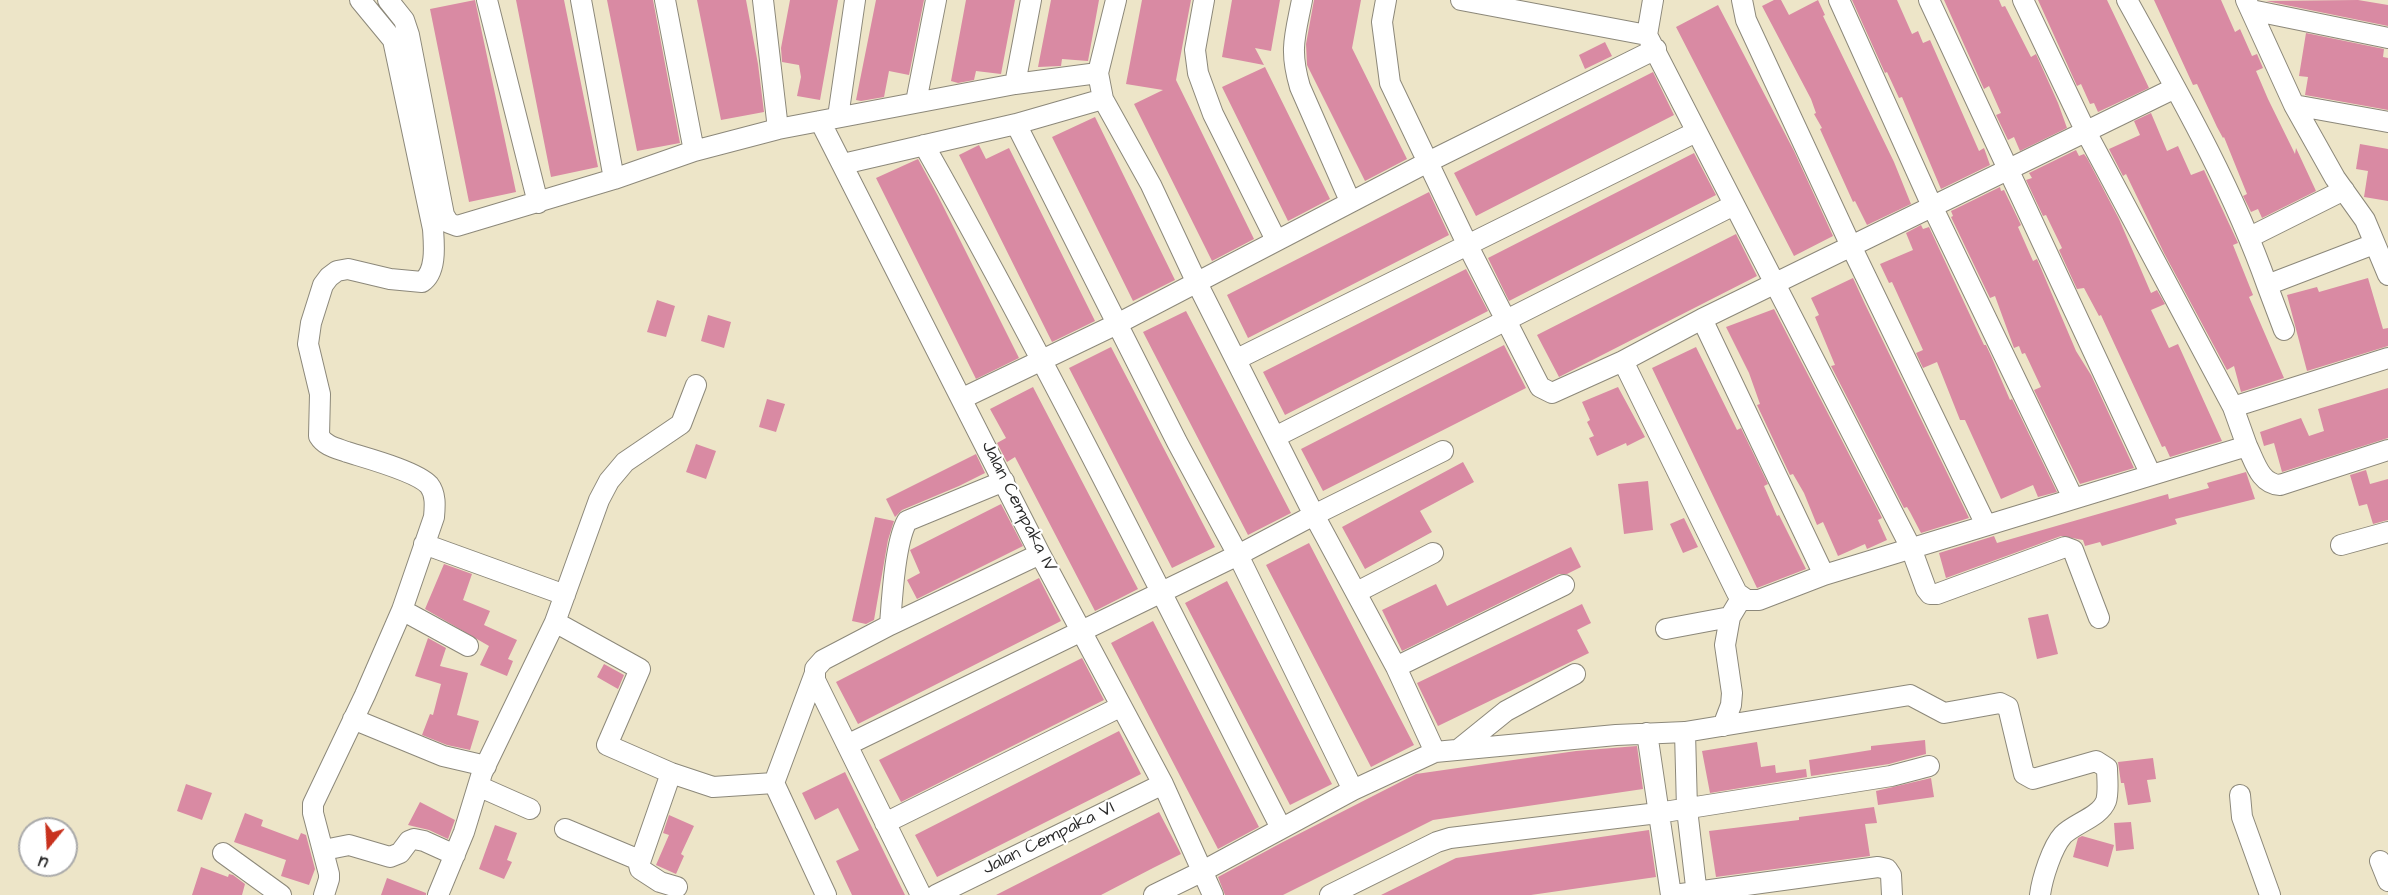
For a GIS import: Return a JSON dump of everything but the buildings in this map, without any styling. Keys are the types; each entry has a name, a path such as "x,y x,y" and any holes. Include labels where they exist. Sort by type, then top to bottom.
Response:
{"street":[{"path":"324,895 329,879 324,850 313,813 313,804 402,610 434,517 435,503 428,484 397,468 329,446 321,439 320,394 308,344 311,323 323,285 329,276 337,271 348,270 417,283 426,280 432,266 433,229 393,40 360,0"},
{"path":"387,0 407,28 444,215 449,223 456,225 614,179 694,151 778,129 1015,84 1098,73"},
{"path":"487,0 538,202"},
{"path":"581,0 614,179"},
{"path":"665,0 694,151"},
{"path":"829,119 855,0"},
{"path":"916,102 936,0"},
{"path":"1015,84 1030,0"},
{"path":"1116,0 1098,73 1103,99 1151,185 1196,281 1314,515 1396,667 1435,752"},
{"path":"1204,0 1194,50 1198,73 1213,114 1276,240"},
{"path":"1302,0 1292,48 1294,67 1300,87 1350,201"},
{"path":"1386,0 1382,22 1390,83 1468,246 1540,387 1546,392 1556,392 1623,361 1702,319 2175,88"},
{"path":"1653,0 1651,42 1911,548 1926,589 1930,594 1937,594 2070,547 2099,618"},
{"path":"1742,0 1746,20 1851,246 1986,525"},
{"path":"1839,0 1932,206 2073,498"},
{"path":"1929,0 2151,475"},
{"path":"2023,0 2085,130 2233,407 2247,446 2263,479 2271,485 2280,485 2388,450"},
{"path":"2127,0 2175,88 2250,237 2284,330"},
{"path":"1470,1 1555,8 1651,42"},
{"path":"764,2 778,129"},
{"path":"2248,5 2388,38"},
{"path":"2248,5 2294,105 2344,190 2365,220 2388,273"},
{"path":"963,398 1117,324 1428,162 1651,42"},
{"path":"843,164 1016,124 1103,99"},
{"path":"2294,105 2388,122"},
{"name":"Jalan Cempaka IV","path":"829,119 843,164 1040,554 1163,784 1213,895"},
{"path":"1016,124 1177,442 1238,555 1353,790"},
{"path":"1237,359 1696,132"},
{"path":"924,145 988,257 1042,360 1281,828"},
{"path":"2250,237 2344,190"},
{"path":"1275,437 1734,205"},
{"path":"2267,285 2374,244"},
{"path":"1702,319 1824,574"},
{"path":"2233,407 2388,357"},
{"path":"1623,361 1737,593 1747,600 1760,600 1824,574 2247,446"},
{"path":"438,895 455,855 486,766 555,622 599,500 609,481 632,456 681,424 696,385"},
{"path":"847,745 1161,593 1443,451"},
{"path":"890,625 894,578 903,530 907,521 1004,481"},
{"path":"2341,545 2388,532"},
{"path":"424,544 564,595"},
{"path":"1357,592 1433,553"},
{"path":"826,895 774,783 815,669 823,660 890,625 1040,554"},
{"path":"1396,667 1564,585"},
{"path":"1723,726 1731,705 1731,682 1725,645 1730,617 1742,597"},
{"path":"402,610 468,646"},
{"path":"1666,629 1730,617"},
{"path":"555,622 640,669 607,745 671,773 713,787 774,783"},
{"path":"814,674 921,895"},
{"path":"1459,749 1506,711 1575,674"},
{"path":"1154,895 1202,872 1353,790 1435,752 1647,733 1685,732 1910,695 1944,713 2000,703 2008,706 2024,774 2027,777 2033,779 2096,761 2108,768 2106,801 2096,813 2061,836 2042,881 2040,895"},
{"path":"885,823 1120,707"},
{"path":"353,719 433,752 486,766"},
{"path":"1685,732 1687,809 1697,894"},
{"path":"1647,733 1672,895 1697,894 1878,867 1887,869 1891,875 1892,895"},
{"path":"1330,895 1443,840 1687,809 1890,776 1929,766"},
{"path":"671,773 639,860 640,869 660,882 677,887"},
{"name":"Jalan Cempaka VI","path":"936,895 1163,784"},
{"path":"478,786 530,809"},
{"path":"2240,795 2242,817 2270,895"},
{"path":"565,829 639,860"},
{"path":"324,850 349,845 390,857 400,854 409,841 414,839 455,855"},
{"path":"223,853 281,895"},
{"path":"2380,861 2388,881"}]}
